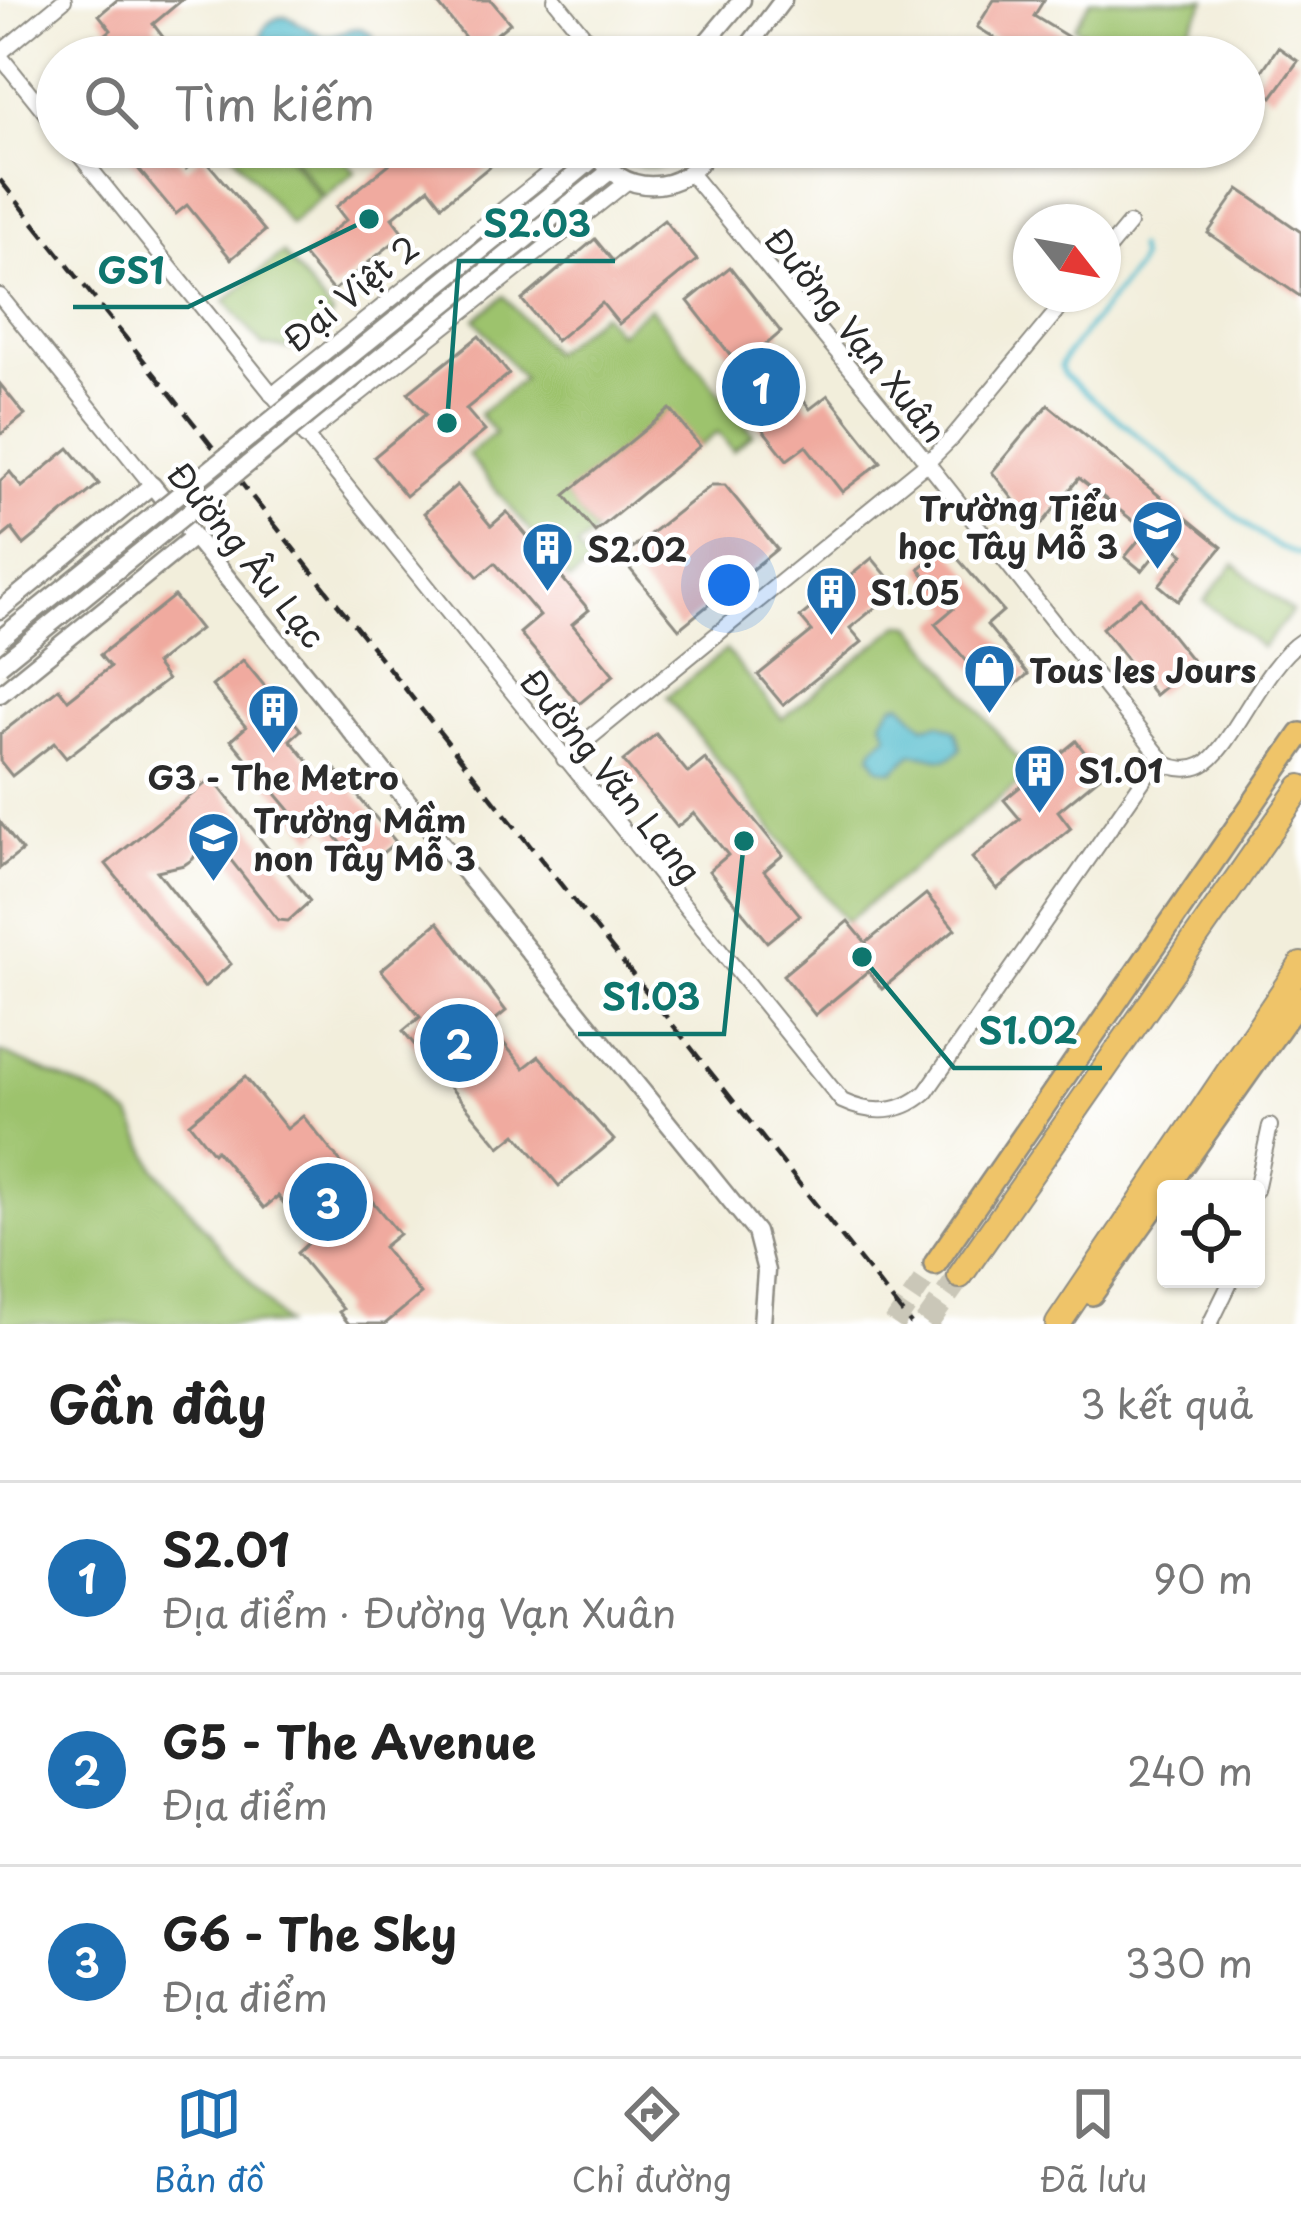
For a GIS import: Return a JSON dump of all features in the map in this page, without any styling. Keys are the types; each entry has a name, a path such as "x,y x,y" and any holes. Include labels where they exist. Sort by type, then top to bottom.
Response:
{"highway":[{"path":"960,1276 1301,787"},
{"path":"1058,1324 1301,965"}],"main road":[{"path":"935,1264 1301,734"},
{"path":"1172,1180 1301,998"},
{"path":"1071,1324 1157,1202"}],"street":[{"path":"36,101 0,54 64,0"},
{"path":"555,0 584,36"},
{"path":"712,36 742,0"},
{"path":"756,36 783,0"},
{"name":"Đường Văn Lang","path":"90,168 837,1097 861,1109 885,1111 913,1103 938,1078 1160,756"},
{"name":"Đại Việt 2","path":"272,395 567,168"},
{"path":"0,665 562,197 579,168"},
{"path":"607,168 627,182 656,187 694,168"},
{"path":"0,639 562,197 610,171"},
{"name":"Đường Vạn Xuân","path":"690,173 1160,756"},
{"path":"305,437 627,182"},
{"path":"1121,234 1129,224"},
{"name":"Đường Âu Lạc","path":"0,296 756,1232 766,1271 762,1324"},
{"path":"563,759 927,463 1056,312"},
{"path":"0,610 152,485"},
{"path":"0,694 193,537"},
{"path":"1160,756 1172,768 1202,766 1275,665 1301,641"},
{"path":"1258,1180 1270,1126"},
{"path":"1210,1324 1228,1288"}],"green space":[{"path":"1091,0 1206,0 1184,36 1088,36 1074,27"},
{"path":"245,168 297,168 321,198 290,224"},
{"path":"301,168 352,168 355,172 324,197"},
{"path":"283,253 333,315 292,349 263,346 225,301"},
{"path":"504,296 552,353 602,313 618,333 650,307 753,434 733,451 718,432 700,446 669,410 566,495 595,532 577,548 590,565 570,581 468,455 495,433 479,414 523,379 475,319"},
{"path":"1234,564 1292,612 1262,648 1204,601"},
{"path":"901,624 912,625 1030,774 846,922 667,697 726,650 782,719"},
{"path":"0,1052 100,1095 131,1116 155,1168 285,1324 0,1324"}],"water":[{"path":"286,16 322,36 263,36 272,21"},
{"path":"355,28 373,36 327,36"},
{"path":"901,703 924,726 939,723 956,731 961,748 950,758 912,754 893,771 879,768 871,755 888,735 882,720 893,705"}],"building":[{"path":"117,0 182,0 153,24 162,36 104,36 111,30 99,15"},
{"path":"435,0 491,0 510,23 494,36 464,36"},
{"path":"994,0 1044,0 1034,16 1067,36 992,36 977,27"},
{"path":"1278,47 1298,61 1272,97 1265,92 1265,66"},
{"path":"138,168 212,168 265,231 231,259 187,205 176,214"},
{"path":"384,168 488,168 442,205 429,188 392,218 404,234 333,291 303,255 346,220 336,207"},
{"path":"1239,189 1301,232 1301,297 1208,233"},
{"path":"664,220 697,260 619,324 602,303 556,341 522,300 595,239 613,261"},
{"path":"730,267 781,332 762,348 810,409 828,395 881,462 842,492 806,446 787,460 723,379 739,366 688,301"},
{"path":"479,336 509,374 466,409 485,431 406,496 374,457 426,414 408,393"},
{"path":"0,384 25,415 0,435"},
{"path":"1048,405 1222,547 1178,601 1159,585 1184,554 1167,540 1142,571 1125,557 1146,531 1079,478 1037,530 992,472"},
{"path":"670,409 700,446 595,532 565,495"},
{"path":"69,448 99,484 24,545 12,529 0,539 0,481 10,472 22,487"},
{"name":"S2.02","path":"457,485 491,526 507,512 589,610 572,624 614,675 579,704 520,633 540,616 495,563 478,577 424,513"},
{"path":"712,485 725,485 777,549 679,629 626,564 630,550"},
{"path":"946,545 1003,611 987,625 1028,674 999,699 935,624 953,609 919,569"},
{"name":"S1.05","path":"872,558 898,589 850,628 862,642 783,705 758,675 812,631 800,617"},
{"path":"174,596 200,629 155,664 167,680 66,758 54,743 12,776 0,761 0,734 59,688 68,700 110,667 100,655"},
{"path":"1141,597 1194,663 1155,695 1102,628"},
{"name":"G3 - The Metro","path":"243,660 301,730 290,740 324,780 336,770 396,842 363,869 327,826 313,838 231,740 246,727 212,686"},
{"path":"656,734 688,773 705,759 783,855 764,871 800,915 767,942 709,871 728,855 694,813 677,827 623,761"},
{"name":"S1.01","path":"1076,741 1102,775 1058,811 1071,828 997,889 972,858 1020,819 1004,800"},
{"path":"212,778 310,901 288,921 278,920 208,831 193,859 157,871 231,964 204,987 106,864"},
{"path":"0,822 22,851 0,868"},
{"path":"926,894 955,929 882,989 868,971 815,1015 783,975 848,921 866,943"},
{"path":"438,922 506,1011 489,1025 524,1068 539,1056 614,1140 559,1186 516,1134 500,1147 403,1031 420,1017 381,970"},
{"path":"245,1077 287,1129 303,1116 399,1234 383,1247 421,1294 385,1324 349,1324 339,1312 343,1309 297,1253 313,1239 278,1196 264,1208 189,1123"}],"waterway":[{"path":"1137,247 1136,268 1067,354 1060,366 1063,374 1254,531 1301,556"}],"tunnel":[{"path":"894,1324 935,1264"},
{"path":"926,1324 960,1276"}],"railway":[{"path":"0,180 911,1324"}],"place":[{"name":"GS1","path":"369,219"},
{"name":"S2.01","path":"761,387"},
{"name":"S2.03","path":"447,423"},
{"name":"Trường Tiểu học Tây Mỗ 3","path":"1157,572"},
{"name":"S2.02","path":"548,594"},
{"name":"S1.05","path":"831,637"},
{"name":"Tous les Jours","path":"990,715"},
{"name":"G3 - The Metro","path":"273,755"},
{"name":"S1.01","path":"1039,815"},
{"name":"S1.03","path":"744,841"},
{"name":"Trường Mầm non Tây Mỗ 3","path":"214,884"},
{"name":"S1.02","path":"862,957"},
{"name":"G5 - The Avenue","path":"459,1043"},
{"name":"G6 - The Sky","path":"328,1202"}]}
